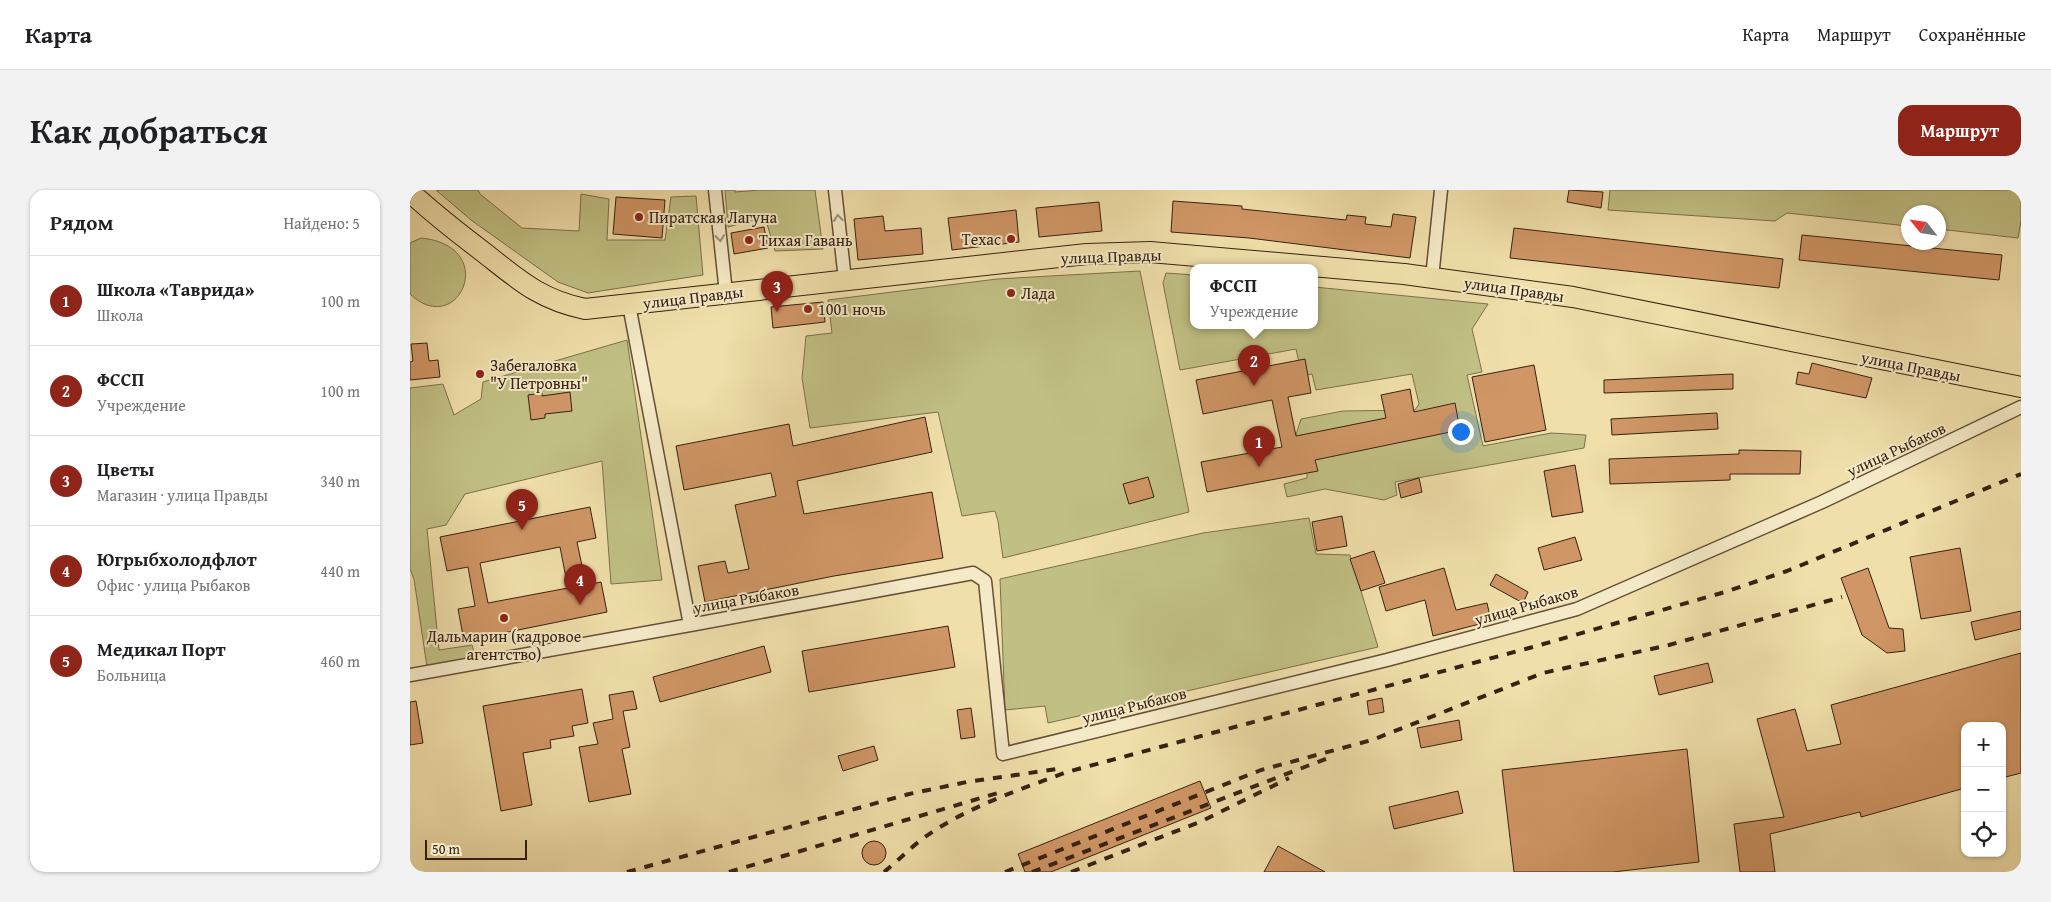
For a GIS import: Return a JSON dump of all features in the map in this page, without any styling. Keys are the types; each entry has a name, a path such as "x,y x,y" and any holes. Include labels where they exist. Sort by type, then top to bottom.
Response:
{"main road":[{"name":"улица Правды","path":"410,192 444,222 520,282 561,304 584,309 1087,254 1150,252 1280,264"},
{"name":"улица Правды","path":"1318,267 1432,278 1573,297 2021,387"}],"street":[{"path":"715,190 726,292"},
{"path":"835,190 845,280"},
{"path":"1432,278 1441,190"},
{"name":"улица Рыбаков","path":"629,305 690,625 973,573 985,581 1003,754 1388,660 1577,609 1822,502 2021,407"},
{"path":"410,675 690,625"}],"shaded area":[{"path":"436,190 478,190 480,194 522,228 579,231 581,194 609,199 607,240 665,240 671,197 696,196 703,275 588,293 558,282 471,220"},
{"path":"725,190 735,190 735,192 815,190 823,249 775,251 765,217 728,227"},
{"path":"1610,190 2021,190 2021,221 2018,238 1946,230 1946,205 1901,205 1901,225 1787,213 1775,221 1608,210"},
{"path":"421,238 445,245 460,257 465,271 464,286 456,299 443,306 428,305 410,294 410,243"},
{"path":"1140,271 1189,512 1003,558 995,511 962,516 938,412 810,428 802,378 806,336 832,333 828,300 997,279"},
{"path":"1166,273 1190,275 1190,329 1318,329 1318,287 1488,304 1472,329 1482,372 1467,375 1483,446 1551,433 1586,435 1584,448 1395,482 1397,495 1384,500 1325,489 1287,497 1284,484 1307,478 1307,466 1294,441 1301,419 1343,411 1415,410 1419,404 1412,374 1316,390 1312,374 1302,376 1296,349 1180,370 1163,283"},
{"path":"627,340 662,580 611,584 602,461 465,494 446,525 427,529 439,650 472,645 476,659 427,667 414,579 410,569 410,388 443,384 454,415 481,399 483,382"},
{"path":"1309,518 1316,554 1350,555 1378,647 1048,723 1045,706 1005,710 1000,579 1203,533"}],"building":[{"path":"1569,190 1603,192 1601,208 1567,202"},
{"name":"Пиратская Лагуна","path":"616,197 665,200 662,238 613,234"},
{"path":"1173,201 1242,206 1242,209 1346,220 1347,215 1366,217 1365,224 1391,227 1393,214 1416,217 1410,258 1249,238 1171,232"},
{"path":"1099,202 1102,231 1039,237 1036,208"},
{"path":"1016,210 1019,242 952,250 948,218"},
{"path":"883,216 885,231 921,228 923,254 858,260 854,219"},
{"name":"Тихая Гавань","path":"764,227 768,248 734,254 731,233"},
{"path":"1514,228 1783,259 1779,288 1510,258"},
{"path":"1802,235 1901,245 1901,250 1946,249 2002,255 1999,280 1799,260"},
{"path":"823,302 825,322 773,328 771,307"},
{"path":"427,343 429,361 438,360 440,377 410,380 410,362 413,361 411,344"},
{"path":"1305,359 1311,393 1288,397 1296,436 1386,418 1381,395 1410,389 1414,412 1455,403 1460,430 1315,460 1318,471 1207,492 1201,462 1282,447 1272,400 1203,414 1196,380"},
{"path":"1812,363 1872,378 1866,398 1796,384 1798,372 1809,374"},
{"path":"1534,365 1546,430 1485,442 1472,377"},
{"path":"1733,374 1733,389 1604,393 1604,380"},
{"path":"570,392 572,411 545,414 545,418 531,420 528,395 542,393 542,396"},
{"path":"1717,413 1718,429 1612,435 1611,419"},
{"path":"925,417 932,452 797,481 804,514 932,492 943,558 834,576 705,602 698,566 725,561 728,573 749,569 735,505 776,496 771,473 684,490 676,446 789,424 793,446"},
{"path":"1739,450 1801,451 1800,474 1730,474 1730,480 1610,484 1609,459 1739,454"},
{"path":"1575,465 1583,512 1552,517 1544,471"},
{"path":"1148,477 1154,497 1129,504 1123,484"},
{"path":"1419,478 1422,492 1401,498 1398,484"},
{"path":"590,507 596,538 577,542 586,585 601,582 607,612 464,641 458,609 475,606 468,567 447,571 440,537","holes":["560,547 568,588 488,603 480,563"]},
{"path":"1342,516 1347,546 1317,551 1312,522"},
{"path":"1575,537 1582,560 1544,570 1538,548"},
{"path":"1960,548 1971,611 1921,619 1910,557"},
{"path":"1374,551 1385,583 1361,591 1350,559"},
{"path":"1444,568 1456,610 1487,603 1491,621 1433,636 1425,600 1386,611 1379,587"},
{"path":"1868,568 1889,628 1903,629 1905,651 1887,653 1862,635 1841,578"},
{"path":"1496,574 1528,592 1523,603 1490,585"},
{"path":"2021,611 2021,629 1975,640 1971,622"},
{"path":"948,626 955,667 809,692 802,651"},
{"path":"764,646 771,672 660,702 653,677"},
{"path":"2021,653 2021,773 2006,777 2006,722 1961,722 1961,789 1861,817 1860,812 1770,834 1775,872 1740,872 1734,824 1784,817 1757,719 1795,709 1807,751 1841,744 1831,705"},
{"path":"1708,663 1713,682 1659,695 1654,676"},
{"path":"582,689 588,723 572,726 574,736 550,740 551,748 523,753 532,805 501,811 483,706"},
{"path":"633,691 637,709 623,711 630,747 622,749 631,794 589,802 579,747 598,744 593,723 613,719 609,695"},
{"path":"1382,698 1384,712 1369,715 1367,701"},
{"path":"416,701 423,743 410,745 410,702"},
{"path":"971,708 975,737 961,739 957,710"},
{"path":"1459,720 1462,740 1421,748 1417,728"},
{"path":"874,746 878,760 843,771 838,756"},
{"path":"1687,749 1699,862 1613,872 1514,872 1502,770"},
{"path":"1200,781 1211,808 1051,872 1025,872 1018,854"},
{"path":"1458,791 1463,813 1394,829 1389,807"},
{"path":"874,841 882,845 886,853 882,861 874,865 866,861 862,853 866,845"},
{"path":"1278,846 1325,872 1264,872"}],"railway":[{"path":"884,872 915,845 941,826 994,800 1067,772 1533,647 1725,592 1787,571 2021,474"},
{"path":"1005,872 1261,770 1372,740 1543,673 1669,645 1842,597"},
{"path":"1032,872 1328,758"},
{"path":"627,872 909,794 967,782 1064,768"},
{"path":"1071,872 1200,822 1289,778"},
{"path":"729,872 998,793"}],"place":[{"name":"Пиратская Лагуна","path":"639,217"},
{"name":"Техас","path":"1011,239"},
{"name":"Тихая Гавань","path":"749,240"},
{"name":"Лада","path":"1011,293"},
{"name":"1001 ночь","path":"808,309"},
{"name":"Цветы","path":"777,312"},
{"name":"Забегаловка \"У Петровны\"","path":"480,374"},
{"name":"ФССП","path":"1254,386"},
{"name":"Школа «Таврида»","path":"1259,467"},
{"name":"Медикал Порт","path":"522,530"},
{"name":"Югрыбхолодфлот","path":"580,605"},
{"name":"Дальмарин (кадровое агентство)","path":"504,618"}]}
